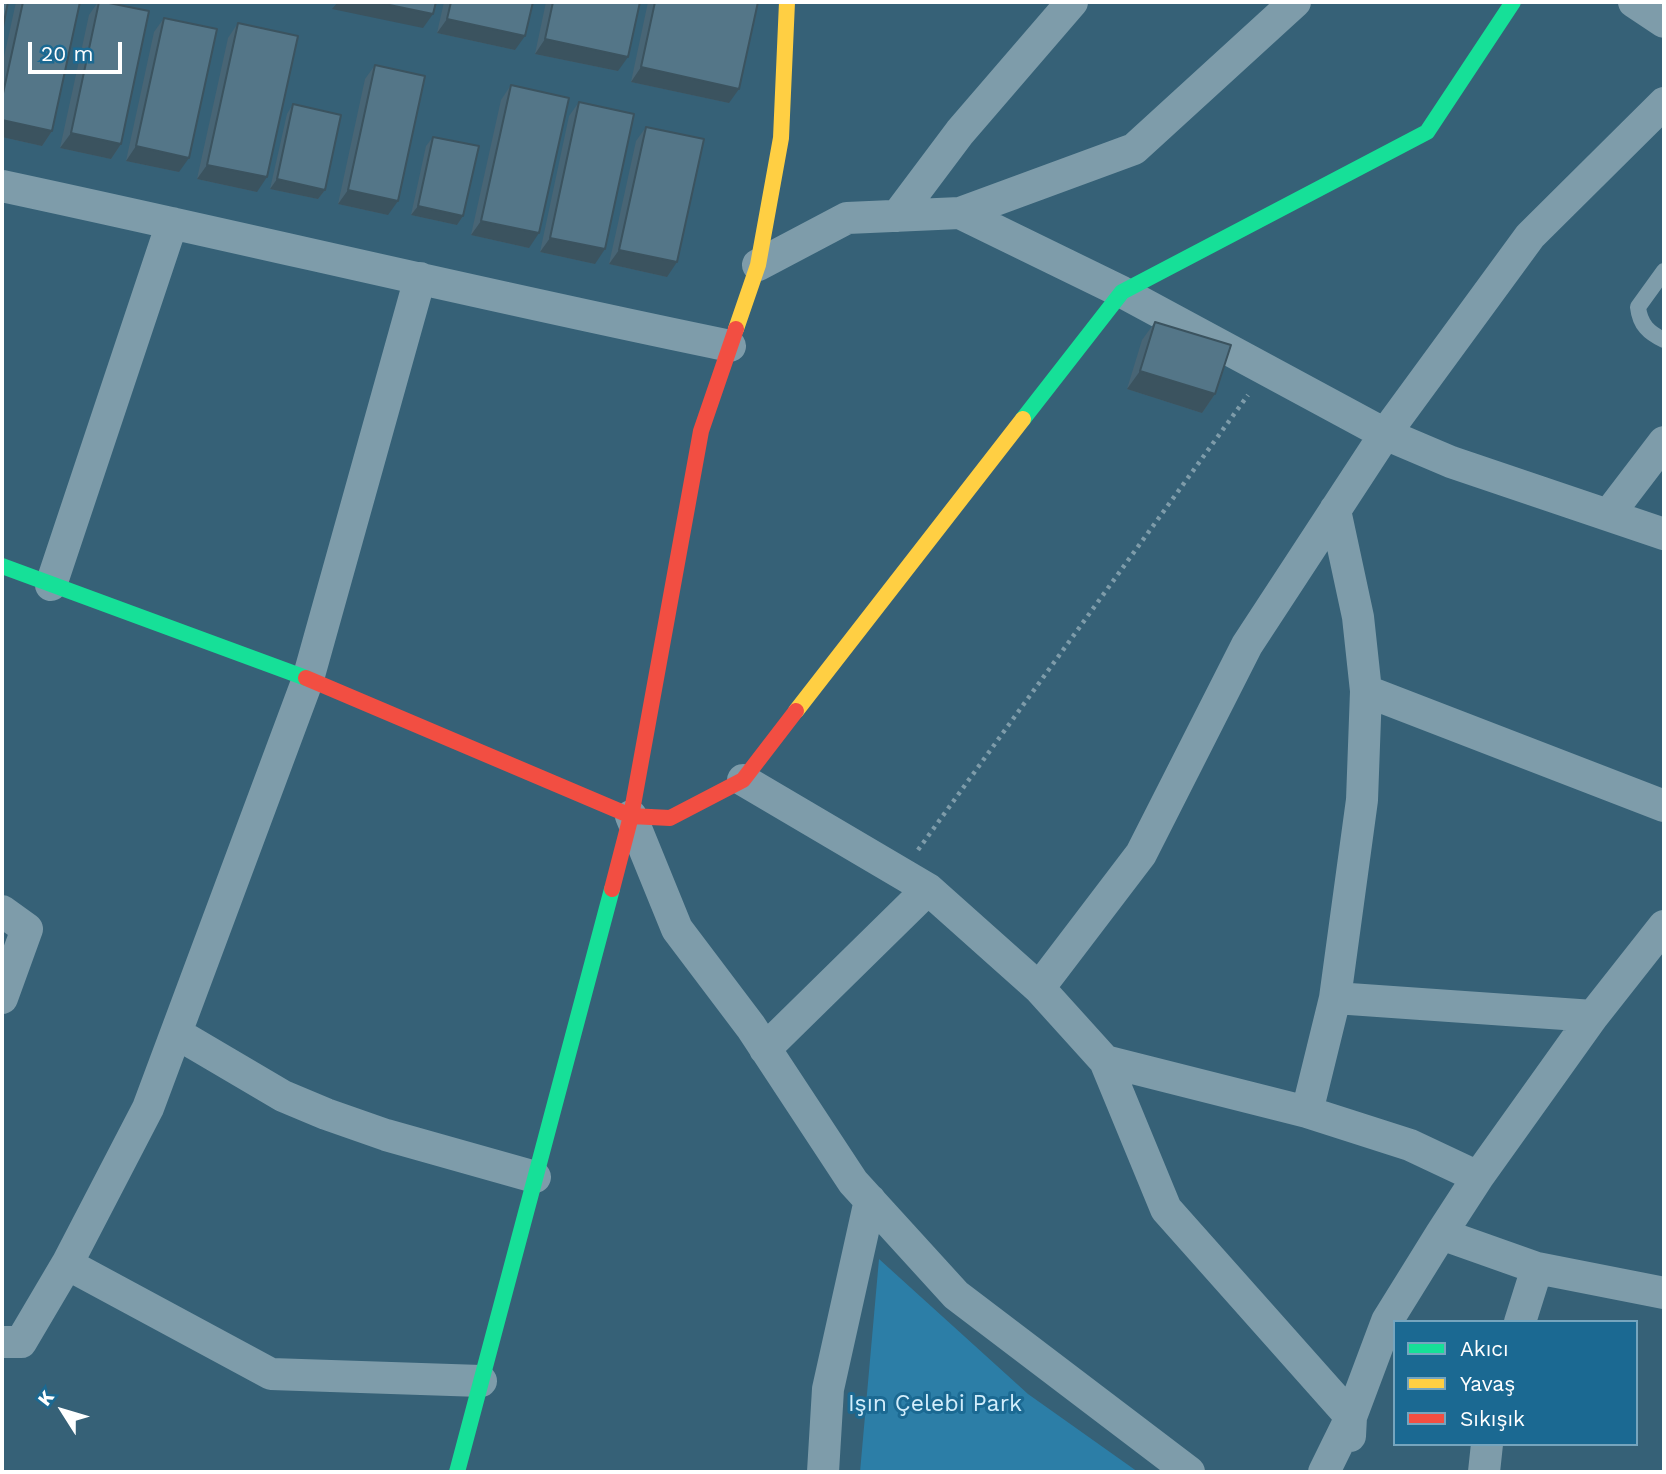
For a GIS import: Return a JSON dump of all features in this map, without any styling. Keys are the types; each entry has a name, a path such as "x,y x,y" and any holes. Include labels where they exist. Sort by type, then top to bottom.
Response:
{"street":[{"path":"457,1472 631,816 701,431 758,265 780,138 787,2"},
{"path":"897,216 960,132 1072,2"},
{"path":"758,265 847,218 960,213 1134,149 1295,2"},
{"path":"7,577 51,585 308,679 631,816 670,818 743,779 1122,292 1427,132 1513,2"},
{"path":"1634,2 1664,22"},
{"path":"1039,988 1141,854 1247,645 1385,434 1530,236 1664,103"},
{"path":"2,186 421,278 551,310 730,346"},
{"path":"960,213 1122,292 1385,434 1451,461 1664,534"},
{"path":"51,585 172,223"},
{"path":"2,1342 21,1342 67,1264 148,1108 308,679 421,278"},
{"path":"1609,514 1664,442"},
{"path":"1307,1112 1335,998 1362,800 1366,691 1358,617 1335,510"},
{"path":"1366,691 1664,806"},
{"path":"743,779 928,889 1039,988 1105,1061 1166,1209 1351,1417 1347,1472"},
{"path":"631,816 677,929 765,1049 853,1182 956,1295 1188,1472"},
{"path":"765,1049 928,889"},
{"path":"2,911 27,929 2,998"},
{"path":"1324,1472 1351,1417 1387,1321 1441,1234 1478,1177 1593,1016 1664,926"},
{"path":"1335,998 1593,1016"},
{"path":"176,1033 283,1096 326,1114 386,1135 535,1177"},
{"path":"1105,1061 1307,1112 1410,1145 1478,1177"},
{"path":"824,1472 828,1389 870,1200"},
{"path":"1441,1234 1537,1268 1664,1293"},
{"path":"67,1264 271,1374 481,1381"},
{"path":"1521,1320 1537,1268"},
{"path":"1485,1472 1487,1446"}],"lane":[{"path":"1664,271 1638,307 1641,322 1647,330 1664,341"}],"path":[{"path":"901,873 1266,370"}],"green space":[{"name":"Işın Çelebi Park","path":"879,1259 1028,1394 1138,1472 860,1472"}],"building":[{"path":"2,2 8,2 2,32"},
{"path":"23,2 80,2 52,131 2,120 2,98"},
{"path":"99,2 149,11 121,144 71,133"},
{"path":"375,2 436,2 433,14"},
{"path":"451,2 533,2 525,36 447,19"},
{"path":"553,2 640,2 628,57 545,39"},
{"path":"655,2 758,2 739,89 641,67"},
{"path":"164,18 217,29 189,158 136,146"},
{"path":"238,23 298,36 267,177 207,165"},
{"path":"375,65 425,76 398,201 348,190"},
{"path":"511,85 569,98 539,233 481,221"},
{"path":"579,102 634,114 605,249 550,238"},
{"path":"293,104 341,115 325,190 277,179"},
{"path":"646,127 704,139 677,262 619,250"},
{"path":"433,137 479,146 463,216 418,206"},
{"path":"1155,322 1231,345 1215,394 1140,371"}],"traffic: fast":[{"path":"1023,419 1122,292 1427,132 1513,2"},
{"path":"2,566 306,678"},
{"path":"457,1472 612,889"}],"traffic: slow":[{"path":"736,329 758,265 781,138 787,2"},
{"path":"796,711 1023,419"}],"traffic: jam":[{"path":"612,889 631,816 701,431 736,329"},
{"path":"306,678 631,816 670,818 743,780 796,711"}]}
